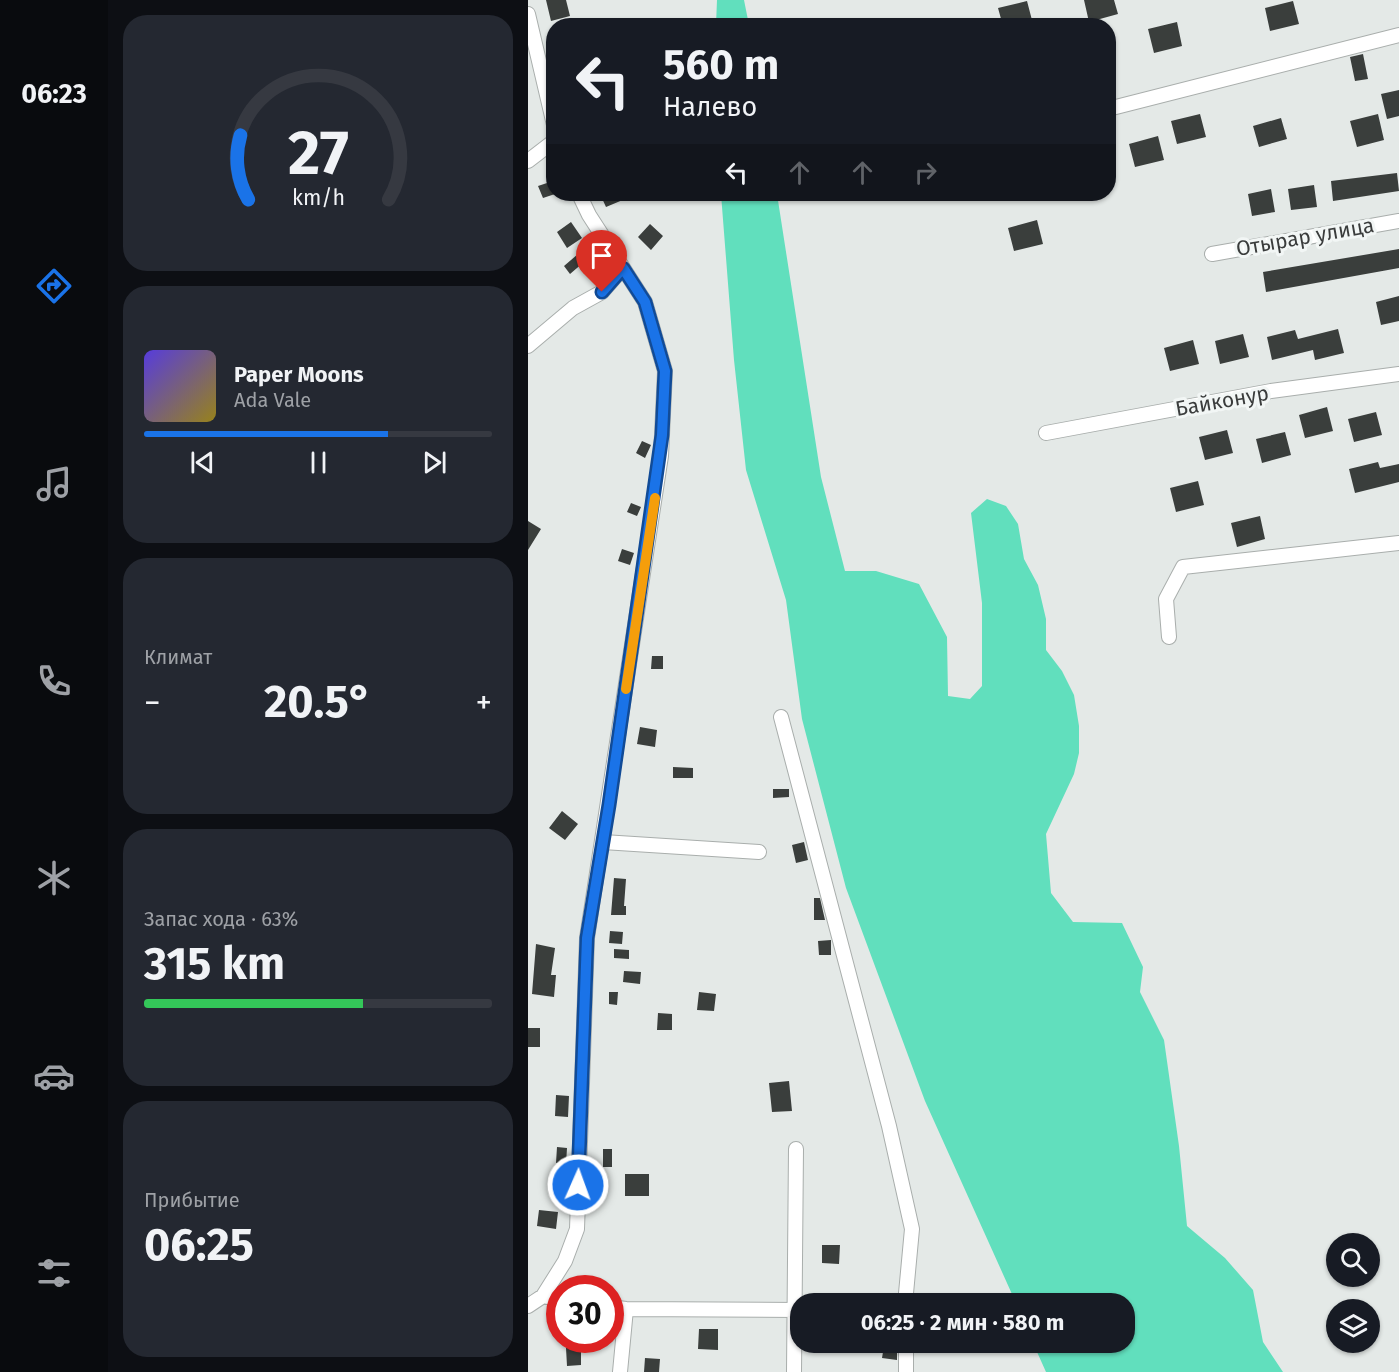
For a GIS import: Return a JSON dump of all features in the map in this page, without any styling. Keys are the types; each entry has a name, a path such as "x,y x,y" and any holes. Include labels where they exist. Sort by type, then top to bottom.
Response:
{"street":[{"path":"528,14 546,91"},
{"path":"1116,107 1399,35"},
{"path":"528,161 546,147"},
{"path":"528,1306 543,1296 565,1261 577,1229 587,938 661,456 665,371 645,302 582,201"},
{"name":"Отырар улица","path":"1212,254 1399,221"},
{"path":"528,346 573,308 602,292 623,268"},
{"name":"Байконур","path":"1046,433 1271,391 1399,374"},
{"path":"1169,637 1166,599 1183,567 1399,543"},
{"path":"781,717 889,1126 912,1229 906,1293"},
{"path":"603,842 759,852"},
{"path":"796,1149 799,1293"},
{"path":"620,1372 626,1309 790,1310"},
{"path":"794,1372 796,1353"},
{"path":"906,1353 906,1372"}],"shaded area":[{"path":"717,0 744,0 748,18 716,18"},
{"path":"722,201 778,201 821,477 845,571 876,571 919,584 947,637 948,696 970,699 982,686 982,603 971,513 987,499 1006,506 1018,524 1024,559 1038,585 1046,619 1046,650 1062,671 1074,695 1079,726 1079,753 1074,774 1046,834 1051,893 1073,922 1122,923 1143,967 1140,992 1164,1040 1179,1146 1187,1226 1225,1258 1253,1290 1263,1342 1283,1372 1046,1372 1037,1353 1135,1353 1135,1293 1011,1293 925,1101 846,888 802,719 786,600 746,470 734,360"}],"building":[{"path":"546,0 566,0 570,16 550,18"},
{"path":"1084,0 1114,0 1118,14 1104,18 1088,18"},
{"path":"1027,1 1031,18 1001,18 998,8"},
{"path":"1293,1 1299,24 1270,31 1265,8"},
{"path":"1177,22 1182,46 1154,53 1148,29"},
{"path":"1363,54 1368,79 1355,81 1350,57"},
{"path":"1399,90 1399,116 1387,119 1381,94"},
{"path":"1200,114 1206,137 1177,144 1171,121"},
{"path":"1378,114 1384,140 1357,147 1350,121"},
{"path":"1281,118 1287,139 1259,147 1253,126"},
{"path":"1158,136 1164,160 1135,167 1129,144"},
{"path":"1397,173 1399,191 1333,201 1331,181"},
{"path":"546,183 546,197 543,198 538,186"},
{"path":"1314,185 1317,207 1291,210 1288,189"},
{"path":"1271,189 1275,212 1252,216 1248,194"},
{"path":"603,201 620,201 606,207"},
{"path":"1037,220 1043,244 1014,251 1008,228"},
{"path":"571,222 582,238 567,248 557,232"},
{"path":"650,224 663,236 651,250 638,237"},
{"path":"1399,249 1399,268 1266,292 1263,272"},
{"path":"578,254 584,262 570,274 564,266"},
{"path":"1399,296 1399,321 1381,325 1376,302"},
{"path":"1338,329 1344,353 1315,360 1313,350 1272,360 1267,337 1295,330 1298,339"},
{"path":"1243,334 1249,357 1220,364 1215,341"},
{"path":"1193,340 1199,364 1170,371 1164,348"},
{"path":"1327,407 1333,431 1305,438 1299,415"},
{"path":"1376,412 1382,435 1354,442 1348,419"},
{"path":"1227,430 1233,453 1205,460 1199,437"},
{"path":"1285,432 1291,455 1262,463 1256,439"},
{"path":"642,441 651,445 645,458 636,453"},
{"path":"1378,462 1380,468 1399,464 1399,482 1355,493 1349,469"},
{"path":"1198,481 1204,505 1176,512 1170,488"},
{"path":"631,503 641,507 637,516 627,512"},
{"path":"1260,516 1265,539 1237,547 1231,523"},
{"path":"528,521 541,529 528,550"},
{"path":"622,549 634,553 630,565 618,561"},
{"path":"652,656 663,656 663,669 651,669"},
{"path":"640,727 657,730 655,747 637,744"},
{"path":"673,767 693,768 693,778 673,778"},
{"path":"773,789 789,789 789,797 773,798"},
{"path":"562,811 578,824 565,840 549,828"},
{"path":"804,842 808,860 796,863 792,845"},
{"path":"614,878 626,879 624,906 626,906 626,915 611,915"},
{"path":"814,898 820,898 825,920 814,920"},
{"path":"610,931 623,932 622,944 609,943"},
{"path":"831,940 831,955 819,955 818,941"},
{"path":"536,944 555,948 551,975 556,975 554,997 532,994"},
{"path":"614,949 629,950 629,959 614,958"},
{"path":"624,971 641,972 640,984 623,982"},
{"path":"609,992 618,992 617,1005 609,1004"},
{"path":"699,992 716,994 714,1011 697,1010"},
{"path":"658,1013 672,1014 672,1030 657,1030"},
{"path":"528,1028 540,1028 540,1047 528,1047"},
{"path":"789,1081 792,1111 772,1112 769,1083"},
{"path":"556,1095 569,1096 568,1117 555,1116"},
{"path":"557,1147 567,1148 566,1164 556,1163"},
{"path":"603,1149 612,1149 612,1167 603,1167"},
{"path":"625,1174 649,1174 649,1196 625,1196"},
{"path":"539,1210 558,1212 556,1229 537,1226"},
{"path":"822,1245 840,1245 839,1264 822,1263"},
{"path":"699,1329 718,1329 718,1350 698,1349"},
{"path":"566,1353 581,1353 581,1365 567,1366"},
{"path":"883,1353 897,1353 897,1360 882,1358"},
{"path":"645,1358 660,1359 659,1372 644,1372"}],"slow traffic":[{"path":"626,689 655,498"}],"route":[{"path":"578,1185 587,938 661,456 665,371 645,302 623,268 602,292"}]}
